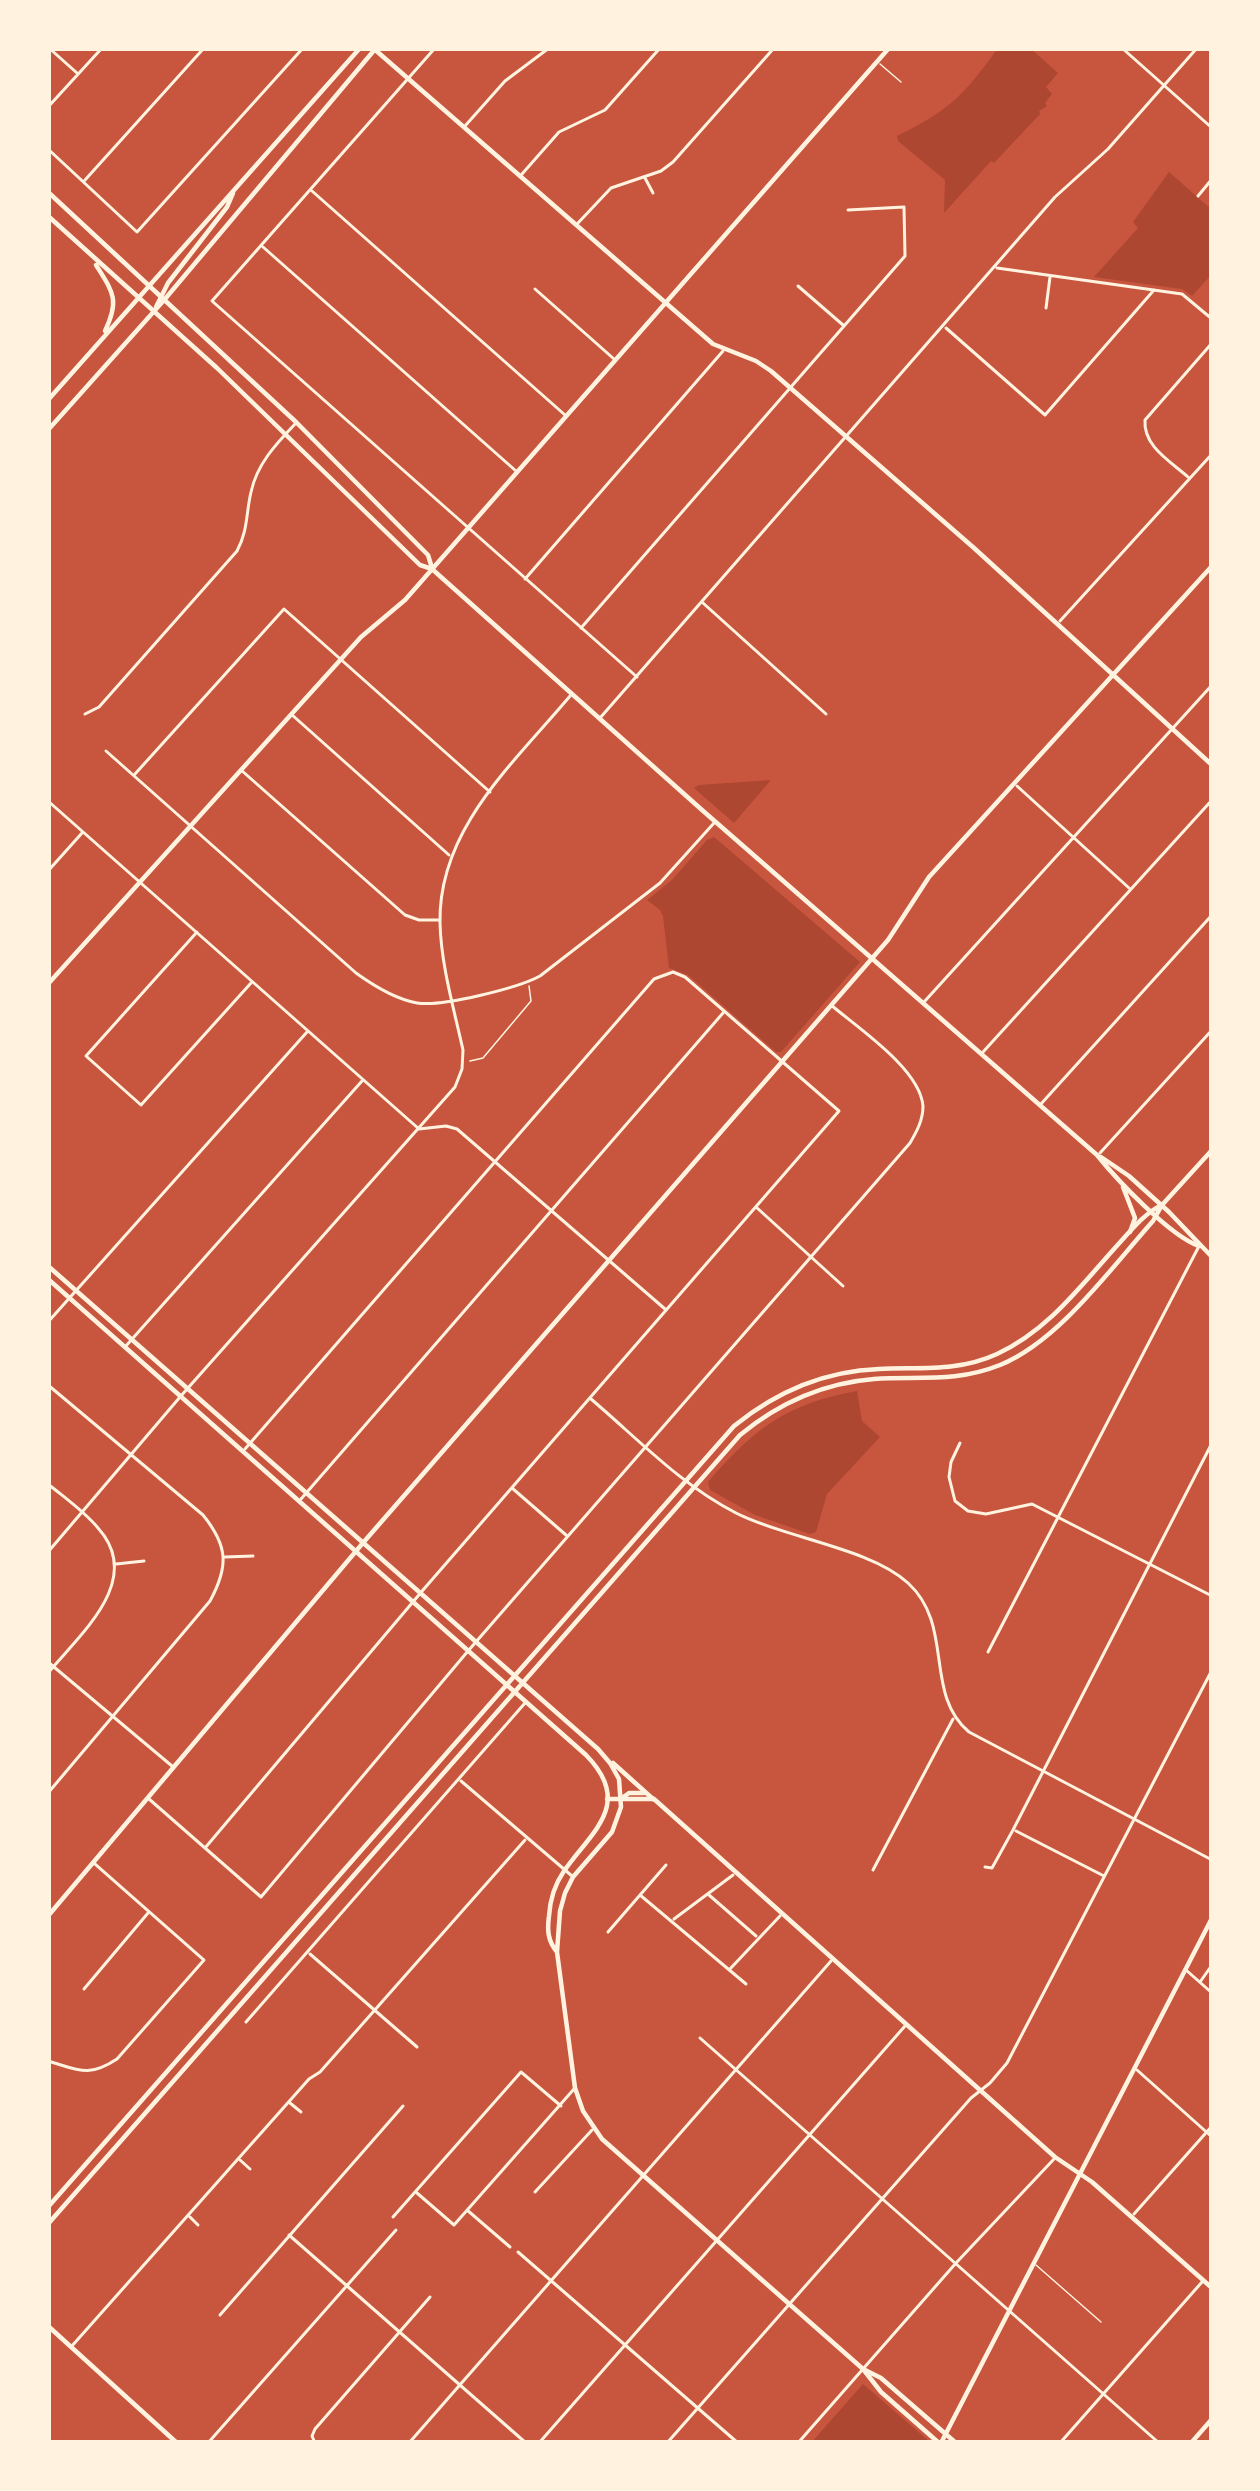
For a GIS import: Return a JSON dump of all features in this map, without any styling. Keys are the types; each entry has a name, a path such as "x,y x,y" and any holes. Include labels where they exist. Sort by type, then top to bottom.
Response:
{"main road":[{"path":"48,400 360,48"},
{"path":"162,297 375,48 713,344 756,361 790,388 1212,765"},
{"path":"48,984 340,659 405,600 890,48"},
{"path":"48,430 155,310 227,208 235,188"},
{"path":"48,192 296,422 428,555 432,569"},
{"path":"48,216 155,310 420,565 432,569 1097,1155 1155,1213 1189,1243 1199,1246"},
{"path":"90,255 114,295 113,313 100,340"},
{"path":"48,1916 355,1552 873,958 929,877 1212,566"},
{"path":"48,2224 730,1446 782,1406 842,1383 952,1378 1019,1356 1059,1324 1212,1150"},
{"path":"1097,1155 1130,1176 1212,1257"},
{"path":"1121,1182 1135,1213 1130,1232"},
{"path":"48,2207 734,1426 793,1388 845,1372 947,1368 1010,1347 1054,1315 1130,1232 1155,1213"},
{"path":"48,1265 1055,2157 1093,2182 1212,2287"},
{"path":"48,1279 593,1762 607,1799 604,1816 564,1872 553,1896 549,1938 557,1952"},
{"path":"605,1756 619,1779 619,1816 612,1832 573,1877 560,1910 557,1952 575,2088 593,2129 940,2443 1212,1918"},
{"path":"607,1799 653,1799"},
{"path":"48,2326 177,2443"},
{"path":"863,2369 881,2378 956,2443"},
{"path":"1191,2443 1212,2419"}],"street":[{"path":"50,48 79,74"},
{"path":"48,107 102,48"},
{"path":"83,182 204,48"},
{"path":"48,149 136,232 303,48"},
{"path":"435,48 212,302 637,677"},
{"path":"465,126 506,81 549,48"},
{"path":"521,175 559,132 605,110 660,48"},
{"path":"577,224 611,188 661,171 673,162 774,48"},
{"path":"1123,48 1212,128"},
{"path":"599,719 1055,197 1124,132 1197,48"},
{"path":"645,176 652,193"},
{"path":"1198,196 1212,179"},
{"path":"311,190 567,416"},
{"path":"581,628 906,252 904,207 848,210"},
{"path":"262,246 518,472"},
{"path":"994,268 1186,296 1212,319"},
{"path":"1046,308 1050,276"},
{"path":"798,286 844,326"},
{"path":"535,289 616,360"},
{"path":"943,326 1045,415 1154,290"},
{"path":"1189,479 1150,444 1144,420 1212,343"},
{"path":"525,579 724,350"},
{"path":"85,714 99,707 231,560 247,529 256,478 268,455 296,422"},
{"path":"1057,624 1212,454"},
{"path":"702,602 826,714"},
{"path":"134,776 284,609 490,792"},
{"path":"924,1002 1212,686"},
{"path":"48,1552 455,1087 463,1060 440,920 451,856 468,820 571,694"},
{"path":"290,715 451,856"},
{"path":"106,751 369,982 413,1002 432,1004 527,983 661,883 715,822"},
{"path":"241,770 405,915 440,920"},
{"path":"1014,784 1131,890"},
{"path":"982,1053 1212,800"},
{"path":"48,801 419,1129 452,1127 666,1310"},
{"path":"48,871 83,832"},
{"path":"1040,1105 1212,915"},
{"path":"197,932 86,1056 141,1105 252,981"},
{"path":"205,1848 839,1111 685,977 669,972 655,979 242,1452"},
{"path":"148,1798 261,1897 475,1642 910,1142 920,1125 917,1085 831,1004"},
{"path":"298,1502 724,1011"},
{"path":"48,1322 308,1030"},
{"path":"1097,1155 1212,1030"},
{"path":"463,1060 470,1061"},
{"path":"124,1347 364,1080"},
{"path":"756,1207 843,1286"},
{"path":"988,1652 1199,1246"},
{"path":"48,1384 203,1515 218,1534 224,1557 221,1580 210,1600 48,1793"},
{"path":"590,1397 693,1488 740,1515 878,1564 909,1584 933,1619 944,1692 954,1718 973,1735 1212,1860"},
{"path":"960,1443 949,1477 962,1507 986,1514 1032,1504 1212,1596"},
{"path":"985,1867 993,1867 1013,1830 1212,1443"},
{"path":"48,1484 103,1533 115,1564 108,1599 48,1673"},
{"path":"512,1488 568,1537"},
{"path":"224,1557 253,1556"},
{"path":"115,1564 144,1561"},
{"path":"51,1664 173,1768"},
{"path":"667,2443 971,2098 999,2074 1212,1670"},
{"path":"245,2022 526,1702"},
{"path":"873,1870 954,1718"},
{"path":"458,1779 573,1877"},
{"path":"1013,1830 1106,1876"},
{"path":"71,2348 526,1840"},
{"path":"48,2062 79,2070 105,2067 204,1960 93,1862"},
{"path":"608,1932 666,1865"},
{"path":"671,1922 735,1874"},
{"path":"706,1893 758,1937"},
{"path":"640,1894 746,1984"},
{"path":"84,1989 149,1912"},
{"path":"729,1971 782,1914"},
{"path":"308,1951 417,2048"},
{"path":"409,2443 833,1960"},
{"path":"1200,1982 1212,1965"},
{"path":"1186,1970 1212,1993"},
{"path":"539,2443 906,2025"},
{"path":"700,2038 1159,2443"},
{"path":"1136,2068 1212,2137"},
{"path":"393,2217 521,2072 560,2106"},
{"path":"415,2192 454,2225 575,2088"},
{"path":"289,2102 301,2112"},
{"path":"220,2315 403,2106"},
{"path":"1132,2217 1212,2126"},
{"path":"536,2192 593,2129"},
{"path":"798,2443 1055,2157"},
{"path":"239,2159 250,2169"},
{"path":"467,2210 510,2246"},
{"path":"188,2215 198,2225"},
{"path":"208,2443 396,2230"},
{"path":"289,2235 526,2443"},
{"path":"518,2252 738,2443"},
{"path":"1060,2443 1204,2280"},
{"path":"315,2443 315,2428 430,2297"}],"lane":[{"path":"878,62 901,82"},
{"path":"470,1061 481,1060 531,1001 527,983"},
{"path":"1034,2264 1101,2322"}],"shaded area":[{"path":"998,48 1030,48 1058,73 1046,87 1052,94 1040,114 944,213 945,180 897,136 955,100"},
{"path":"1169,172 1212,210 1212,274 1192,296 1182,289 1094,277 1138,228 1133,222"},
{"path":"771,780 734,823 694,788 699,785"},
{"path":"714,837 860,962 781,1052 688,975 669,968 663,916 647,900"},
{"path":"857,1391 862,1421 880,1437 827,1494 816,1532 755,1515 710,1490 708,1482 730,1458 776,1419"},
{"path":"863,2384 929,2441 930,2443 811,2443"}]}
